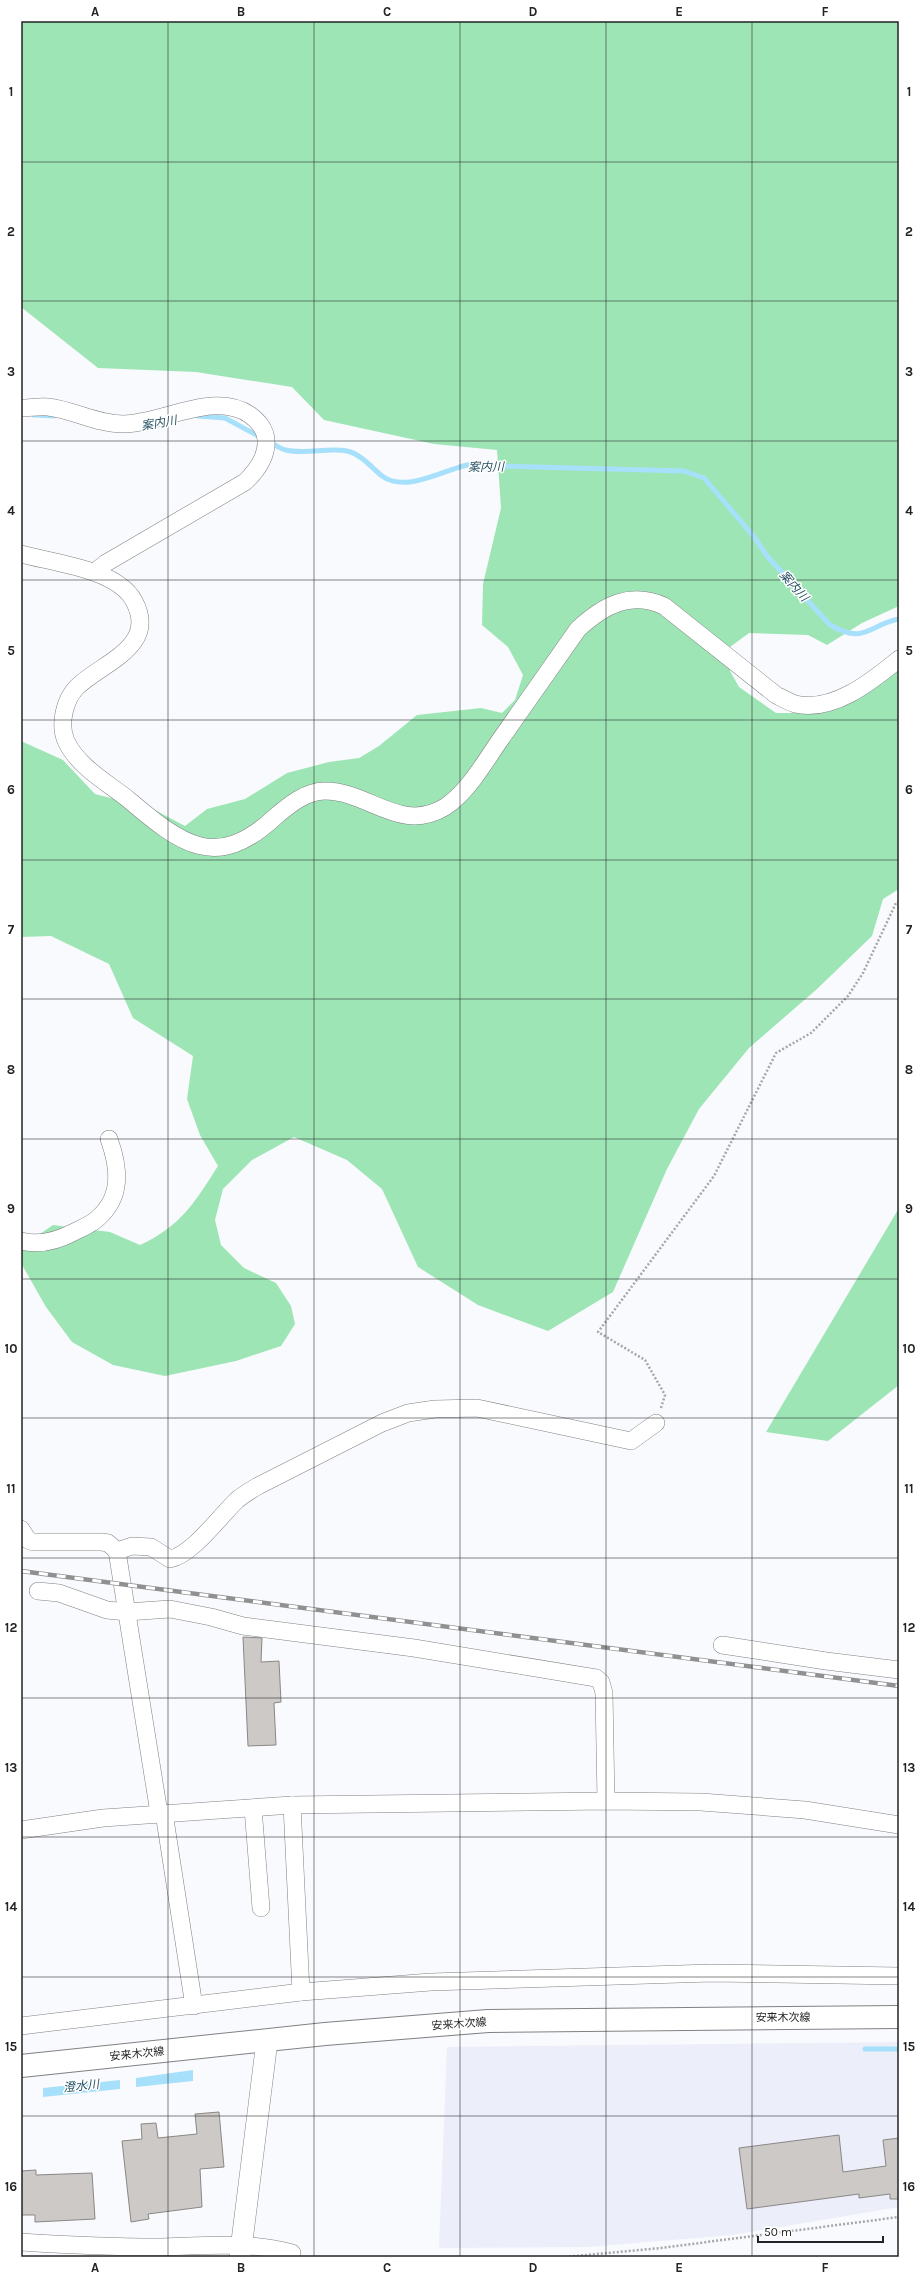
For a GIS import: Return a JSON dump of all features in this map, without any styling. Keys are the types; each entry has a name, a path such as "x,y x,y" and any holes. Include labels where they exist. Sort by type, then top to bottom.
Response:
{"main road":[{"name":"安来木次線","path":"21,2066 325,2034 488,2021 899,2017"}],"street":[{"path":"21,408 48,407 105,422 123,424 221,405 244,411 254,417 263,429 265,450 258,468 246,482 106,563 96,571"},
{"path":"21,554 96,571 129,593 138,609 140,627 130,646 77,687 68,700 63,725 66,740 77,759 155,822 185,842 206,848 225,847 248,839 285,808 308,794 321,791 335,791 358,798 402,816 418,817 431,814 446,806 459,796 478,771 578,629 593,616 620,602 649,599 664,606 776,695 796,704 818,704 842,697 872,680 899,659"},
{"path":"21,1241 37,1243 60,1239 98,1219 107,1208 118,1182 118,1168 109,1139"},
{"path":"117,1551 132,1546 151,1547 170,1559 176,1558 187,1551 239,1499 258,1486 382,1423 408,1413 435,1409 477,1408 631,1441 656,1422"},
{"path":"21,1529 28,1540 33,1542 102,1542 108,1544 117,1551 194,2006"},
{"path":"38,1591 59,1593 96,1608 127,1612 170,1609 211,1617 242,1626 414,1648 596,1678 601,1682 604,1693 606,1801"},
{"path":"722,1645 826,1662 899,1670"},
{"path":"21,1830 103,1818 292,1805 606,1801 701,1802 806,1810 899,1825"},
{"path":"292,1805 301,1992"},
{"path":"253,1808 261,1908"},
{"path":"21,2026 301,1992 431,1982 672,1974 822,1974 899,1976"},
{"path":"240,2253 267,2041"},
{"path":"21,2242 240,2253 276,2249 292,2253"}],"path":[{"path":"656,1422 665,1395 645,1360 598,1332 714,1176 776,1053 811,1033 848,996 863,974 896,903 899,901"},
{"path":"565,2257 661,2248 899,2217"}],"shaded area":[{"path":"899,2042 899,2207 732,2235 588,2247 439,2248 447,2047"}],"green space":[{"path":"21,21 899,21 899,606 862,623 827,645 808,635 749,633 730,647 730,671 739,687 776,713 819,713 848,702 899,669 899,889 883,899 872,936 817,989 749,1048 699,1109 667,1169 613,1292 548,1331 478,1305 418,1267 382,1189 347,1160 294,1137 252,1160 223,1189 215,1220 221,1245 244,1268 276,1283 291,1306 295,1324 281,1346 236,1361 165,1376 113,1365 72,1342 46,1307 21,1263 21,1247 53,1225 110,1232 140,1245 166,1230 186,1212 218,1166 200,1135 187,1099 193,1056 133,1018 109,964 51,936 21,937 21,741 63,760 95,794 153,809 185,826 207,809 245,799 287,773 329,762 359,758 379,746 417,715 481,708 502,713 515,700 523,675 508,647 482,625 483,584 501,508 497,450 434,444 324,420 292,387 196,372 98,368 21,307"},
{"path":"899,1208 899,1385 828,1441 766,1432"}],"water":[{"path":"193,2070 193,2081 136,2087 136,2078"},
{"path":"120,2080 120,2089 43,2097 43,2088"}],"building":[{"path":"243,1637 262,1638 261,1662 279,1661 281,1702 274,1703 276,1745 248,1746"},
{"path":"219,2112 224,2167 200,2169 202,2207 148,2214 149,2219 131,2222 122,2141 142,2139 141,2124 156,2123 158,2138 197,2134 195,2114"},
{"path":"839,2135 843,2172 886,2166 883,2140 899,2138 899,2199 890,2199 890,2194 859,2198 859,2194 747,2209 739,2148"},
{"path":"36,2170 36,2175 92,2173 95,2219 35,2222 35,2215 21,2215 21,2171"}],"waterway":[{"name":"案内川","path":"34,415 54,416"},
{"name":"案内川","path":"198,416 225,418 262,438"},
{"name":"案内川","path":"269,442 284,449 301,452 332,450 347,451 362,458 382,476 391,481 402,482 413,482 467,465 684,471 704,478 755,538 767,556 830,625 842,631 859,633 866,632 899,619"},
{"name":"澄水川","path":"865,2049 899,2049"}],"railway":[{"path":"21,1571 899,1686"}]}
